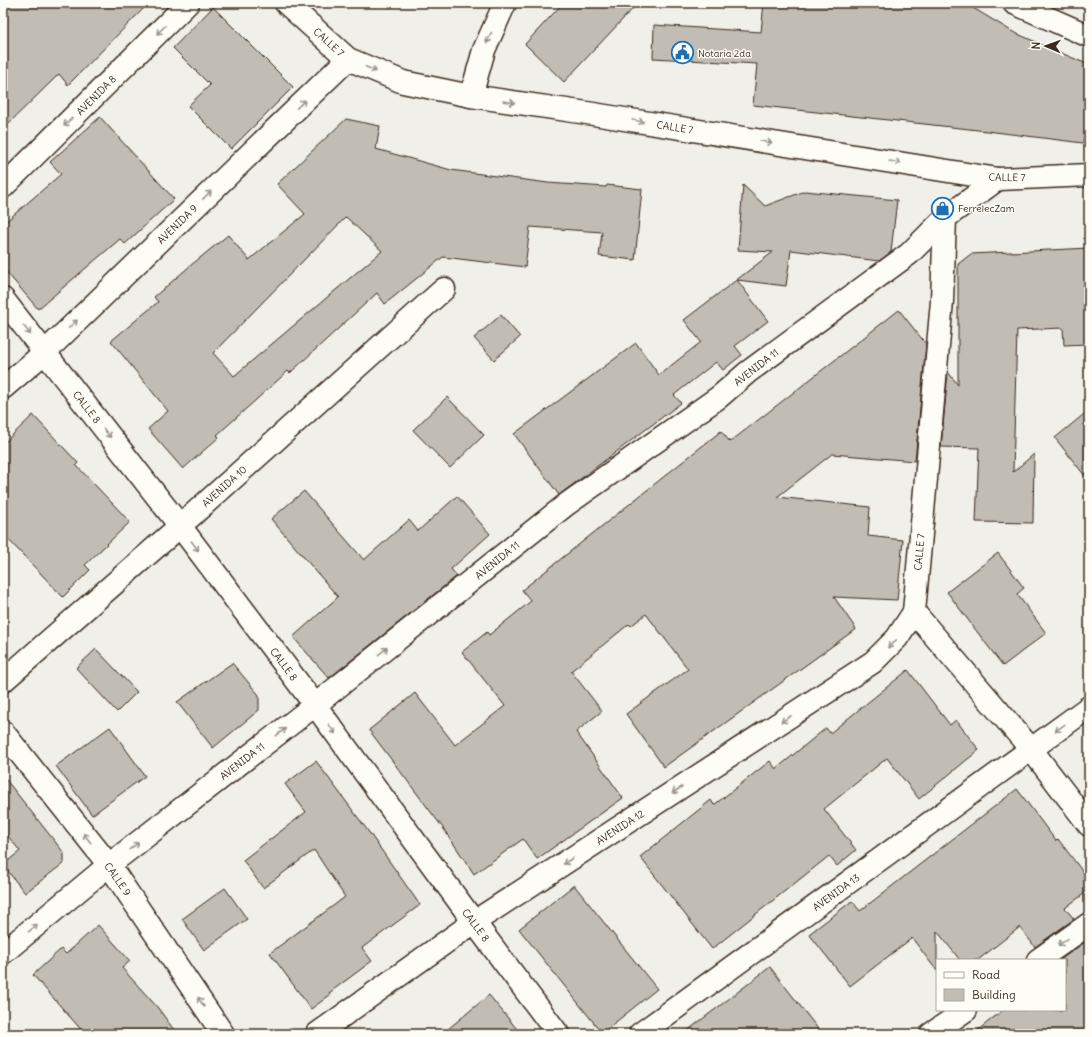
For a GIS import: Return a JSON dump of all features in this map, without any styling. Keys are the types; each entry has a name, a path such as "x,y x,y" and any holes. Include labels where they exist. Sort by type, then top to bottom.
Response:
{"street":[{"name":"AVENIDA 8","path":"3,187 188,3"},
{"name":"CALLE 7","path":"286,3 348,59 403,82 471,96 587,113 998,179 1089,175"},
{"path":"471,96 484,50 505,3"},
{"path":"1014,3 1089,36"},
{"name":"AVENIDA 9","path":"3,388 44,353 348,59"},
{"name":"AVENIDA 11","path":"3,953 109,865 315,705 567,504 719,397 748,372 909,254 945,218 998,179"},
{"name":"CALLE 7","path":"914,612 942,301 945,218"},
{"name":"AVENIDA 10","path":"3,681 180,526 444,289"},
{"name":"CALLE 8","path":"3,299 180,526 315,705 558,1034"},
{"path":"914,612 1031,749 1089,825"},
{"name":"AVENIDA 12","path":"317,1034 474,922 873,662 897,638 914,612"},
{"name":"AVENIDA 13","path":"640,1034 1089,707"},
{"name":"CALLE 9","path":"3,732 109,865 223,1034"},
{"path":"1039,959 1089,924"},
{"path":"931,1034 965,1011"}],"building":[{"path":"3,3 149,3 68,85 59,74 3,129"},
{"path":"563,3 638,3 564,82 525,44"},
{"path":"764,3 965,3 1013,32 1089,65 1089,102 1083,143 753,105 757,64 653,58 654,25 761,32"},
{"path":"213,7 293,87 231,149 188,106 210,85 173,48"},
{"path":"100,117 174,199 125,244 120,239 38,309 3,268 3,224 61,174 50,162"},
{"path":"346,119 380,126 376,149 451,170 548,183 606,187 607,185 642,189 635,260 599,256 602,232 530,227 525,267 443,257 385,304 377,293 290,373 288,371 217,435 219,437 183,469 148,429 168,411 111,341 158,302 154,297 228,235 249,260 305,214 277,184","holes":["346,217 382,251 234,376 213,353"]},
{"path":"743,185 765,206 805,191 897,200 891,252 879,261 791,250 786,286 737,280 768,321 735,346 742,355 723,370 716,362 674,395 681,403 559,495 514,434 636,343 659,375 701,342 684,320 773,252 738,250"},
{"path":"1089,248 1089,344 1064,345 1063,328 1017,330 1013,472 1034,454 1033,523 976,522 979,448 941,447 948,372 958,385 958,264 971,254"},
{"path":"899,310 926,344 915,461 832,454 777,497 870,507 868,536 903,540 897,600 834,597 856,629 664,767 626,714 688,669 646,614 631,626 629,624 571,671 602,711 576,732 623,798 537,859 523,839 474,874 443,828 369,730 415,693 455,745 505,706 462,652 487,632 489,635 531,601 522,590 721,431 730,442"},
{"path":"501,315 520,337 494,360 474,338"},
{"path":"447,397 484,435 450,468 413,430"},
{"path":"1089,410 1089,481 1055,438"},
{"path":"33,415 78,463 76,465 130,522 85,565 90,570 63,597 3,534 3,444"},
{"path":"304,491 364,560 409,520 418,531 457,496 490,534 451,569 457,576 329,678 293,637 338,597 271,519"},
{"path":"998,553 1024,588 1017,594 1046,633 1003,666 947,592"},
{"path":"96,649 137,692 117,712 76,668"},
{"path":"232,663 259,695 259,710 213,748 177,702"},
{"path":"908,670 950,725 956,720 979,750 919,799 887,758 824,809 856,850 837,866 829,856 712,949 640,857 711,800 714,805 770,761 776,769 826,728 830,733"},
{"path":"110,727 145,776 92,815 56,766"},
{"path":"316,761 420,905 362,948 372,961 329,993 330,995 311,1009 270,953 345,897 314,850 263,888 243,860 306,812 285,784"},
{"path":"3,776 64,853 64,863 25,893 3,865 20,851 3,830"},
{"path":"1017,789 1056,841 1058,839 1089,880 1089,890 1065,908 1074,919 1035,947 1020,927 979,959 959,959 937,931 936,970 912,938 850,986 809,934 852,901 860,911"},
{"path":"574,885 657,989 602,1033 519,929"},
{"path":"225,888 247,919 204,950 182,919"},
{"path":"98,925 130,961 122,968 158,1008 177,1034 85,1034 33,975 61,949 66,954"},
{"path":"1089,939 1089,1034 973,1034 1002,1011 1066,1011 1066,959 1061,959"},
{"path":"770,967 822,1034 683,1034 739,991"},
{"path":"489,995 521,1034 442,1034"}],"place":[{"name":"Notaría 2da","path":"682,53"},
{"name":"FerrelecZam","path":"943,208"}]}
